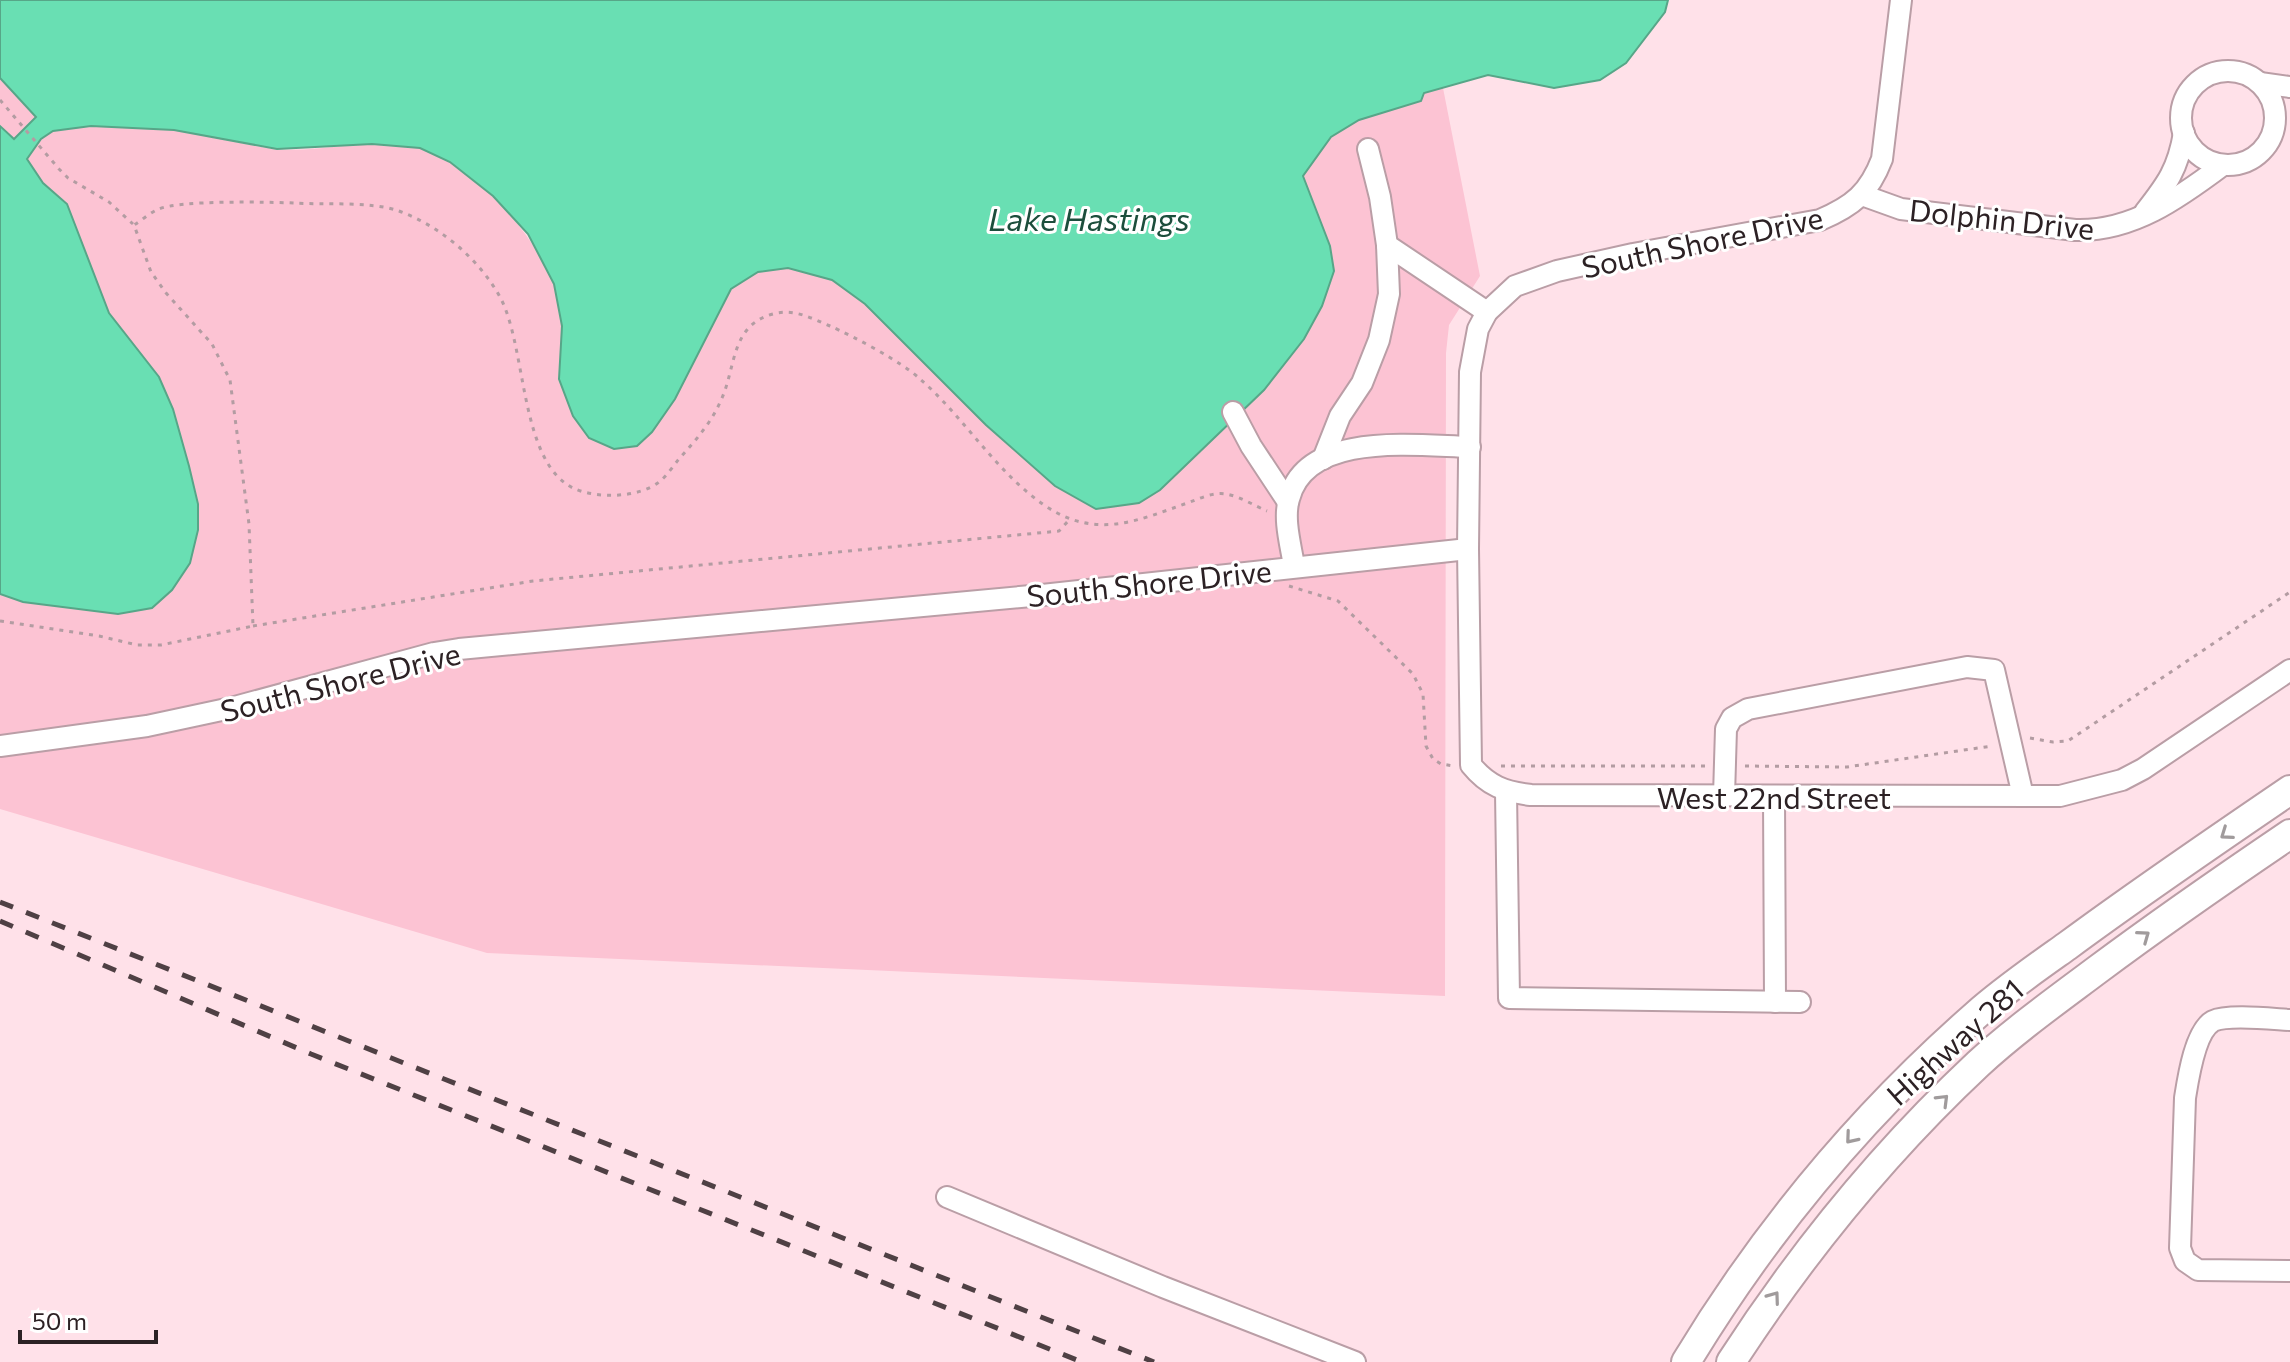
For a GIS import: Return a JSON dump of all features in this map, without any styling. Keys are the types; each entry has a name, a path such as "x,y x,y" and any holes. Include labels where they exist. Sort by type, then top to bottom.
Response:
{"highway":[{"name":"Highway 281","path":"1686,1362 1741,1275 1867,1120 1913,1073 1977,1014 2043,963 2290,790"},
{"name":"Highway 281","path":"1731,1362 1798,1264 1836,1217 1883,1161 1979,1063 2143,936 2290,834"}],"street":[{"name":"South Shore Drive","path":"0,746 147,726 231,708 459,649 1042,595 1468,549 1473,347 1487,312 1515,286 1557,271 1820,220 1845,209 1862,195 1882,159 1901,0"},
{"path":"2223,165 2206,160 2197,153 2184,133 2181,122 2183,104 2192,89 2216,73 2234,72 2245,74 2260,83 2290,87"},
{"name":"Dolphin Drive","path":"1862,195 1901,209 2099,231 2176,200 2223,165 2241,164 2265,148 2282,127 2271,98 2260,83"},
{"path":"2142,215 2173,175 2180,158 2184,133"},
{"path":"1323,459 1340,416 1362,383 1379,340 1389,294 1387,245 1380,197 1368,149"},
{"path":"1387,245 1487,312"},
{"path":"1233,412 1288,510"},
{"path":"1294,566 1288,510 1294,485 1305,471 1323,459 1378,444 1470,447"},
{"path":"1468,549 1471,765 1492,786 1515,793 1509,998 1800,1002"},
{"path":"1724,796 1726,729 1732,718 1748,709 1967,667 1994,670 2023,796"},
{"name":"West 22nd Street","path":"1515,793 2060,796 2122,780 2186,742 2290,670"},
{"path":"1774,796 1775,1002"},
{"path":"2290,1020 2221,1018 2210,1022 2203,1031 2185,1098 2180,1248 2185,1261 2198,1270 2290,1271"},
{"path":"947,1197 1163,1287 1355,1362"}],"path":[{"path":"0,100 68,178 109,202 134,225 151,272 212,344 230,380 249,524 253,626"},
{"path":"134,225 159,208 175,205 274,202 397,210 422,223 467,254 501,298 537,445 549,467 570,487 593,495 611,497 658,483 710,422 724,396 737,345 748,325 771,314 790,311 845,332 919,377 1011,475 1044,505 1070,519 1090,525 1114,526 1210,495 1227,494 1288,510"},
{"path":"0,621 57,628 137,645 161,645 253,626 533,581 1059,531 1070,519"}],"shaded area":[{"path":"0,78 36,117 53,130 159,128 293,150 384,143 420,148 440,156 460,168 499,202 532,243 544,264 559,306 559,379 652,432 675,399 731,289 758,272 788,268 832,280 865,303 986,425 1055,486 1096,509 1330,246 1303,175 1324,144 1360,120 1420,101 1424,93 1443,88 1480,276 1449,325 1446,353 1445,996 487,953 0,809"}],"water":[{"name":"Lake Hastings","path":"0,0 1668,0 1665,12 1626,63 1600,80 1554,88 1488,75 1424,93 1421,101 1359,120 1331,137 1303,176 1330,246 1334,271 1322,306 1304,339 1264,390 1160,490 1139,503 1096,509 1055,486 986,425 865,304 832,280 788,268 758,272 731,289 675,399 652,432 637,446 614,449 589,438 573,416 559,379 562,326 554,284 528,234 493,196 450,162 420,148 372,144 277,149 174,130 91,126 53,131 41,139 27,159 43,183 67,204 109,313 159,377 173,409 198,504 198,530 190,563 172,590 152,608 118,614 23,602 0,594 0,126 14,139 36,117 0,78"}],"railway":[{"path":"0,902 1154,1362"},
{"path":"0,921 311,1054 1082,1362"}]}
